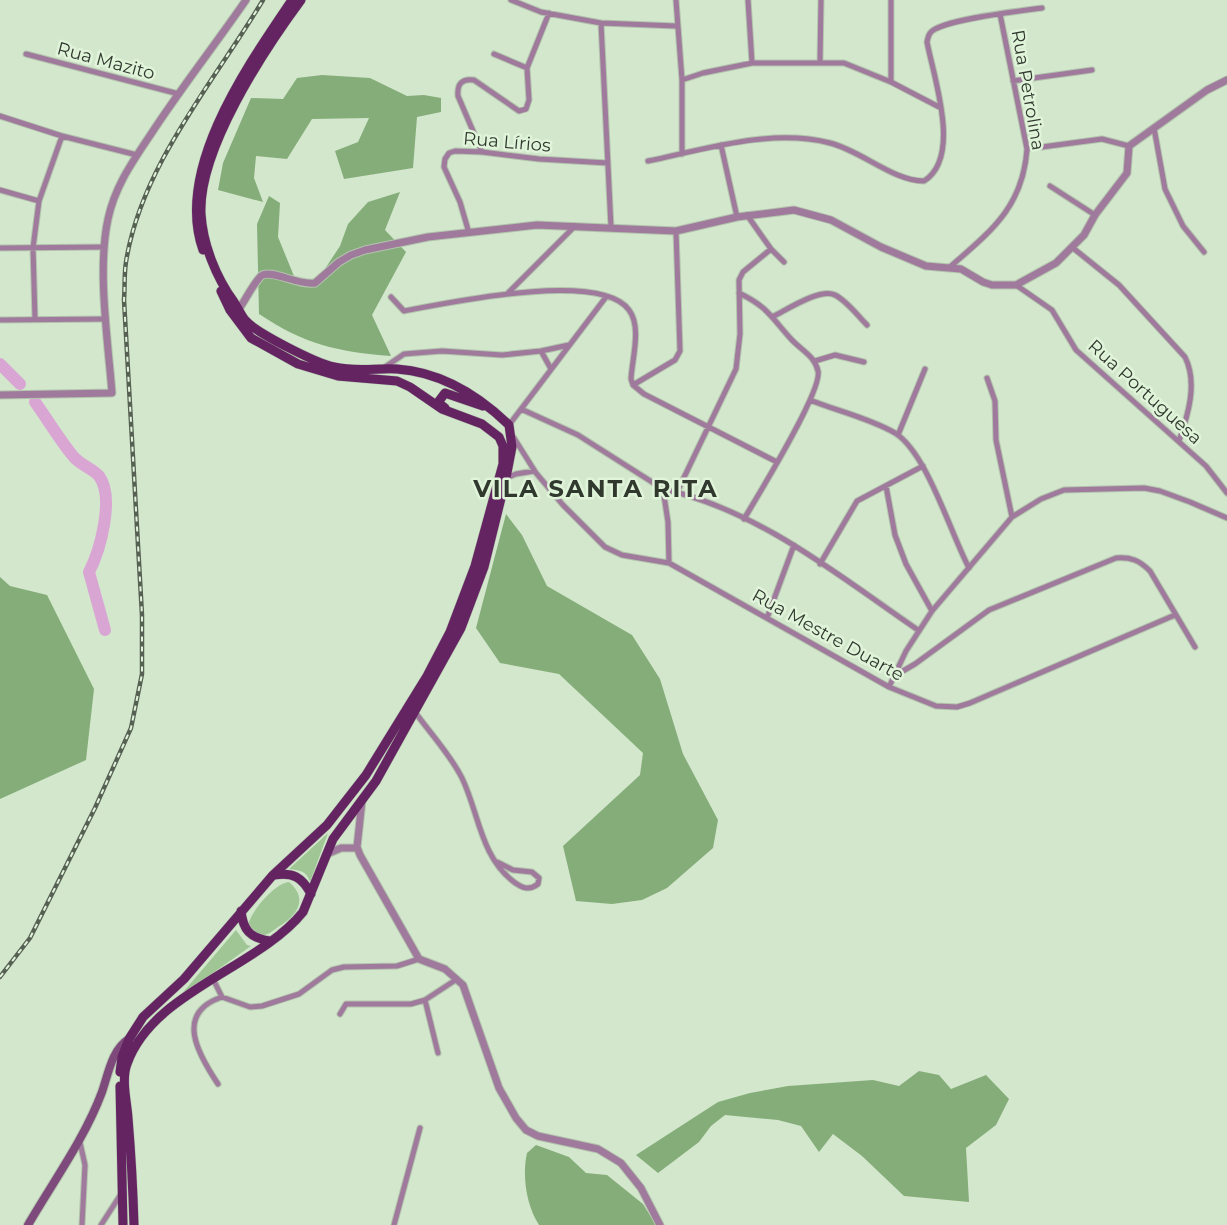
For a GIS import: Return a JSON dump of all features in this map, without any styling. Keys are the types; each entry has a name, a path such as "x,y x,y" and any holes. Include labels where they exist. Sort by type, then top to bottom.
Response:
{"main road":[{"path":"123,1225 120,1068 129,1040 143,1017 184,979 274,875 327,825 366,775 427,676 450,632 475,566 504,452 499,437 482,424 442,409 397,381 338,376 298,364 251,338 230,310 198,236 195,209 198,179 206,154 238,84 292,0"},
{"path":"134,1225 126,1065 150,1027 167,1011 296,921 345,821 376,781 451,650 484,567 512,447 510,429 488,407 456,385 401,369 357,370 333,367 310,359 246,322 209,256 201,213 204,184 211,160 240,96 281,27 301,0"},
{"path":"465,419 441,406 441,396 450,394 488,407"},
{"path":"274,875 293,874 302,879 311,894"},
{"path":"241,911 245,929 254,937 270,941"},
{"path":"28,1225 79,1137 116,1054 124,1042 129,1040"},
{"path":"104,1084 120,1083"}],"street":[{"path":"0,395 112,394 104,247 107,220 114,196 137,155 246,0"},
{"path":"511,0 548,13 601,23 676,26"},
{"path":"676,0 682,80 682,154"},
{"path":"748,0 752,63"},
{"path":"820,62 821,0"},
{"path":"891,0 891,82"},
{"path":"649,161 758,139 828,142 903,177 924,181 933,176 943,152 941,108 927,42 932,31 1000,14 1042,8"},
{"path":"482,152 457,88 461,81 474,80 519,111 526,109 527,68 548,13"},
{"name":"Rua Petrolina","path":"949,269 1000,219 1015,200 1022,181 1027,149 1000,14"},
{"path":"601,23 611,227"},
{"name":"Rua Mazito","path":"26,54 179,94"},
{"path":"494,54 527,68"},
{"path":"682,80 752,63 844,63 891,82 941,108"},
{"path":"1013,81 1092,70"},
{"path":"1129,146 1207,90 1227,80"},
{"path":"0,116 62,136 137,155"},
{"path":"1154,128 1165,189 1184,226 1204,252"},
{"path":"35,319 33,248 38,201 62,136"},
{"path":"1027,149 1102,139 1129,146"},
{"path":"721,145 737,217"},
{"path":"239,309 261,276 267,273 296,283 315,283 339,262 365,250 428,237 537,225 676,231 746,215 794,210 831,220 910,260 926,265 961,269 992,285 1016,285 1056,263 1084,235 1095,215 1127,173 1129,146"},
{"name":"Rua Lírios","path":"469,233 460,202 444,167 449,153 482,152 608,163"},
{"path":"1050,186 1095,215"},
{"path":"0,190 38,201"},
{"path":"746,215 771,249 784,261"},
{"path":"508,293 575,226"},
{"path":"634,385 676,360 680,351 676,231"},
{"path":"0,248 104,247"},
{"path":"1073,248 1119,285 1185,356 1191,367 1190,401 1179,441"},
{"path":"677,492 736,369 740,334 740,279 743,272 771,249"},
{"name":"Rua Portuguesa","path":"1016,285 1052,310 1076,350 1206,466 1227,493"},
{"path":"391,297 404,312 508,293 583,293 606,296 624,305 631,313 635,326 631,379 634,385 644,394 777,462"},
{"path":"739,293 774,316 789,337 815,361 819,376 810,400 744,519"},
{"path":"774,316 805,300 829,293 838,296 867,326"},
{"path":"510,429 521,409 606,296"},
{"path":"0,320 106,319"},
{"path":"383,369 404,354 442,351 502,355 569,345"},
{"path":"541,351 551,369"},
{"path":"815,361 835,355 864,362"},
{"path":"898,435 925,369"},
{"path":"987,378 995,401 996,440 1012,517"},
{"path":"810,400 882,426 898,435 913,450 923,466 969,568"},
{"path":"521,409 578,435 663,489 744,519 794,545 918,630"},
{"name":"Rua Mestre Duarte","path":"510,429 534,471 563,505 606,547 622,555 669,563 889,687 936,706 957,707 1122,640 1175,615"},
{"path":"820,564 857,501 923,466"},
{"path":"506,478 534,471"},
{"path":"886,486 895,535 906,565 932,611"},
{"path":"889,687 918,630 932,611 1012,517 1028,505 1065,490 1120,488 1160,491 1227,519"},
{"path":"663,489 668,522 669,563"},
{"path":"767,618 794,545"},
{"path":"894,677 989,610 1116,558 1128,557 1141,561 1195,647"},
{"path":"415,712 461,777 480,833 496,862 511,880 522,888 531,888 537,884 539,878 536,874 513,870 496,862"},
{"path":"363,801 357,848 419,959 445,970 457,979 467,995 499,1088 516,1118 526,1130 538,1136 597,1149 621,1163 641,1188 660,1225"},
{"path":"327,855 341,848 357,848"},
{"path":"218,1084 195,1045 199,1009 208,1001 222,997 250,1007 262,1006 299,994 332,970 397,965 419,959"},
{"path":"213,979 222,997"},
{"path":"340,1014 346,1004 396,1005 425,1000 457,979"},
{"path":"425,1000 438,1053"},
{"path":"394,1225 420,1128"},
{"path":"79,1137 85,1166 82,1225"},
{"path":"101,1225 123,1191"}],"green space":[{"path":"322,75 370,78 407,96 441,98 441,112 417,117 413,168 344,179 335,151 358,142 369,118 312,119 287,159 256,156 254,178 263,202 218,190 223,163 251,98 283,99 297,78"},
{"path":"400,192 385,230 406,252 372,315 391,356 322,345 291,333 259,314 257,224 269,196 280,203 278,237 296,281 319,278 340,246 348,224 368,202"},
{"path":"506,514 522,535 547,586 632,635 660,679 683,754 718,820 713,848 667,888 642,900 612,904 576,901 563,846 640,775 643,753 559,674 500,663 476,628"},
{"path":"0,577 10,586 47,595 94,689 86,760 0,799"},
{"path":"328,833 310,882 305,873 289,869"},
{"path":"289,882 295,888 299,901 291,918 269,933 263,935 254,932 248,926 258,906 277,887"},
{"path":"236,930 247,945 251,946 179,997"},
{"path":"919,1071 939,1075 951,1089 986,1075 1009,1099 996,1125 966,1148 969,1202 904,1196 862,1156 833,1134 819,1152 801,1126 778,1120 725,1115 711,1126 699,1142 658,1173 636,1155 718,1102 788,1086 873,1080 899,1086"},
{"path":"536,1145 569,1157 586,1173 607,1175 643,1204 656,1225 539,1225 528,1199 525,1180 527,1153"}],"waterway":[{"path":"0,364 20,384"},
{"path":"35,402 73,456 96,473 104,485 104,524 89,572 105,630"}],"railway":[{"path":"0,977 30,938 95,808 131,728 142,674 142,615 124,300 126,262 134,227 163,159 263,0"}],"district":[{"name":"VILA SANTA RITA","path":"596,488"}]}
